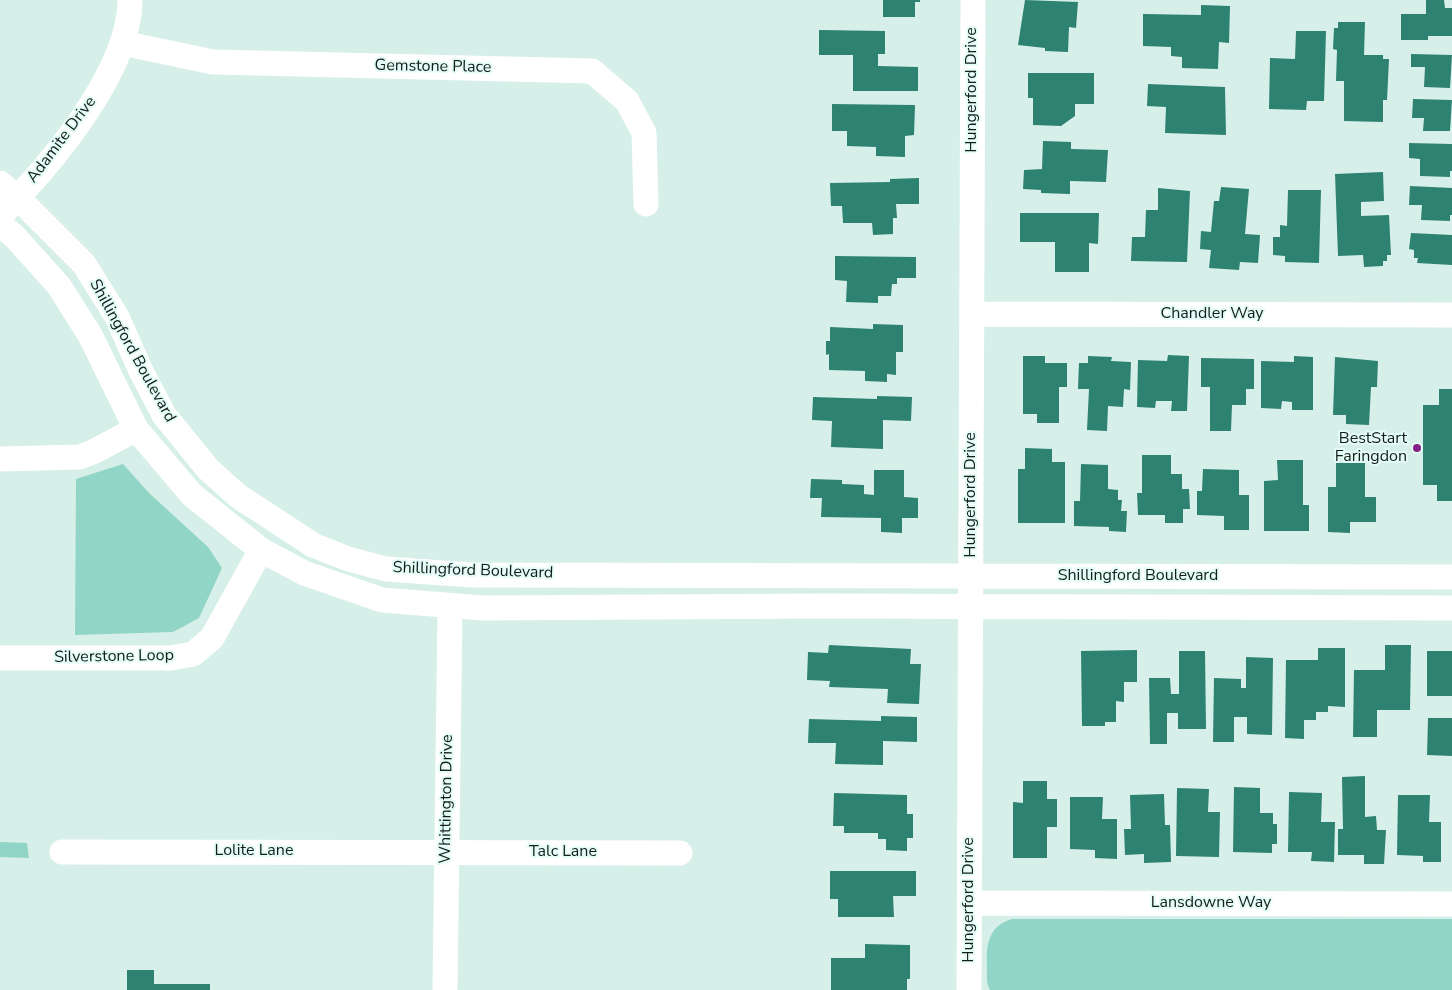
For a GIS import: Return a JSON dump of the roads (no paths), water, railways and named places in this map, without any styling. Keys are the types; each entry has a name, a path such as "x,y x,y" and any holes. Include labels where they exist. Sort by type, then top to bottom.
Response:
{"street":[{"name":"Adamite Drive","path":"0,217 9,191 87,113 110,72 122,43 130,17 130,0"},
{"name":"Hungerford Drive","path":"969,990 973,0"},
{"name":"Gemstone Place","path":"122,43 213,62 592,71 627,100 644,133 646,204"},
{"name":"Shillingford Boulevard","path":"9,191 84,264 117,317 141,372 164,415 208,469 238,496 313,545 348,559 386,569 462,574 1452,576"},
{"name":"Shillingford Boulevard","path":"0,224 15,237 59,286 90,335 136,428 192,495 261,550 304,573 382,600 450,607 970,606 1452,608"},
{"name":"Chandler Way","path":"972,314 1452,315"},
{"path":"0,458 80,457 95,451 136,428"},
{"name":"Silverstone Loop","path":"0,658 170,658 193,654 212,638 261,550"},
{"path":"825,574 825,606"},
{"name":"Whittington Drive","path":"445,990 450,607"},
{"name":"Lolite Lane","path":"62,852 446,851"},
{"name":"Talc Lane","path":"446,851 680,853"},
{"name":"Lansdowne Way","path":"969,903 1452,904"}],"place":[{"name":"BestStart Faringdon","path":"1417,448"}]}
